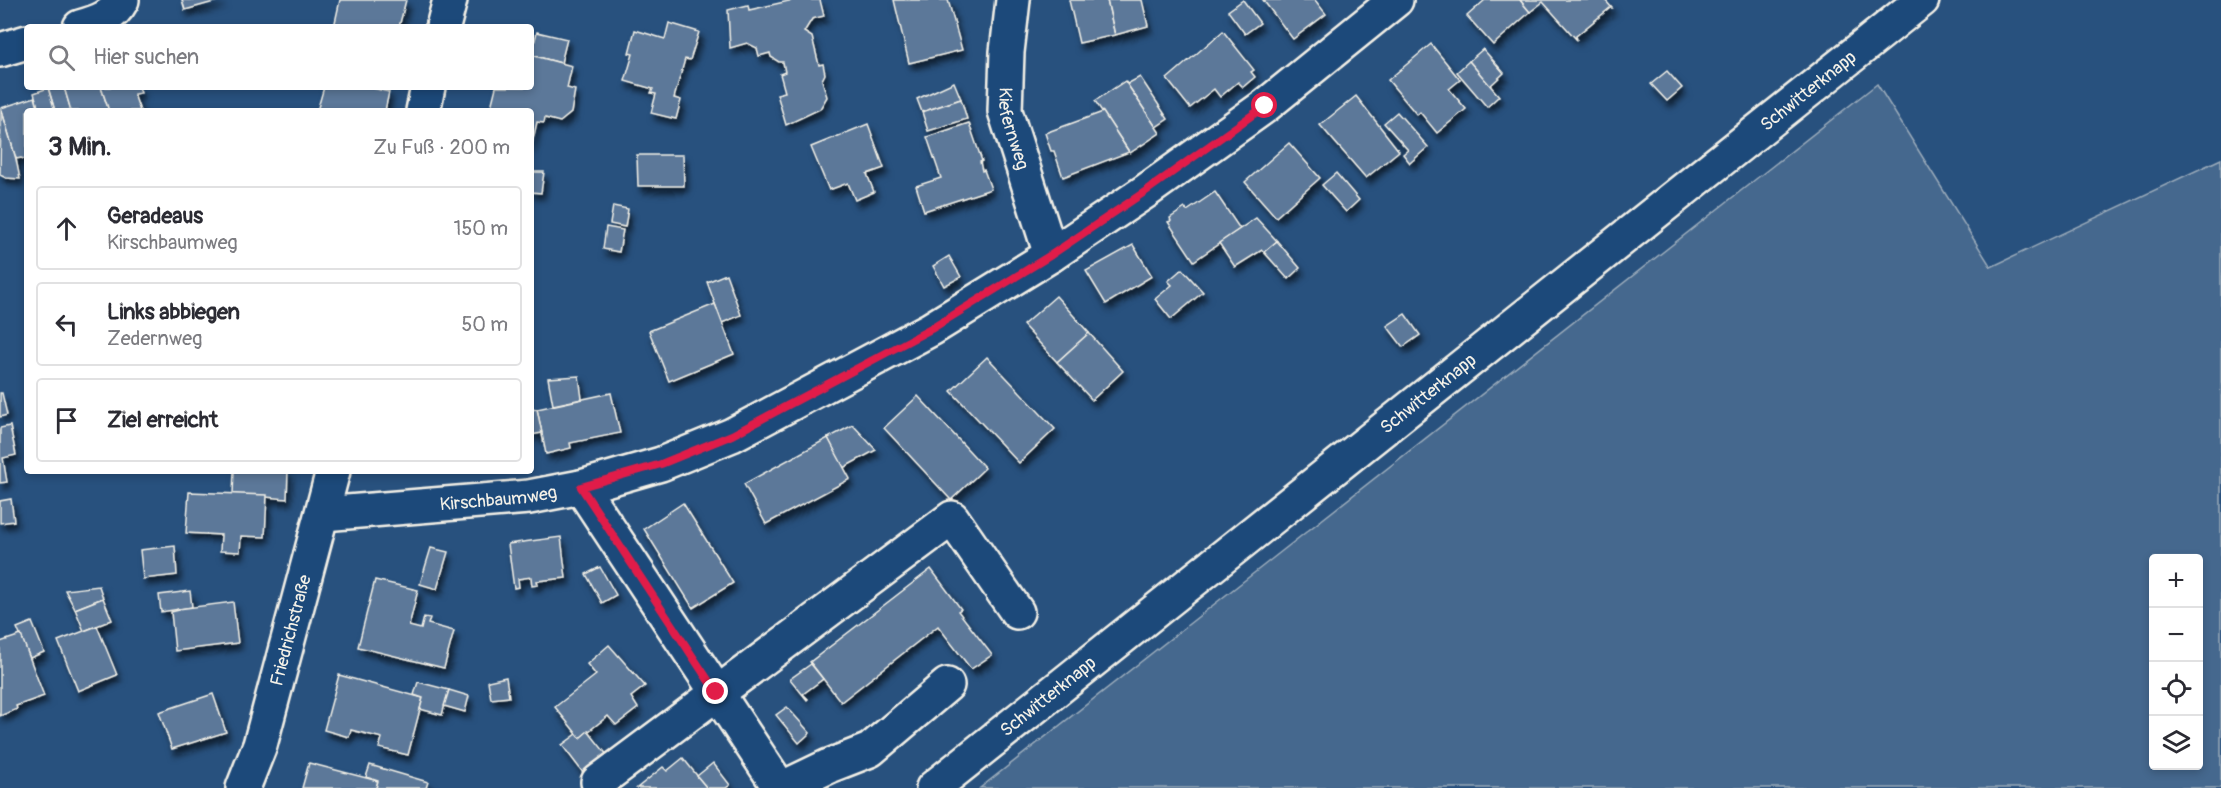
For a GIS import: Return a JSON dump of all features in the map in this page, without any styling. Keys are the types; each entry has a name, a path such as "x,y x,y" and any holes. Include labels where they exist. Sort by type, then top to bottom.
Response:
{"street":[{"path":"91,24 116,11 122,0"},
{"path":"444,24 450,0"},
{"name":"Kiefernweg","path":"1013,0 1007,52 1005,111 1051,255"},
{"name":"Kirschbaumweg","path":"323,514 529,497 581,487 661,464 732,435 931,329 1051,255 1265,106 1396,0"},
{"name":"Schwitterknapp","path":"933,788 1922,0"},
{"path":"0,50 24,43"},
{"path":"424,108 428,90"},
{"name":"Friedrichstraße","path":"243,788 260,745 332,474"},
{"path":"581,487 781,788 870,750 947,685"},
{"path":"598,782 952,518 1017,612"}],"shaded area":[{"path":"1877,84 1991,267 2221,159 2221,788 980,788"}],"building":[{"path":"182,0 221,0 185,10"},
{"path":"340,0 406,0 400,24 335,24"},
{"path":"793,0 820,0 824,16 812,19 804,32 812,37 819,65 823,64 825,74 822,80 827,97 820,109 786,125 777,94 785,92 780,74 785,72 783,62 771,57 770,53 759,56 757,48 747,43 730,48 728,10 748,5 749,10"},
{"path":"894,0 948,0 962,50 909,63"},
{"path":"1069,0 1107,0 1115,35 1079,43"},
{"path":"1107,0 1142,0 1148,26 1115,35"},
{"path":"1243,0 1260,23 1245,34 1228,11"},
{"path":"1263,0 1315,0 1326,14 1293,39"},
{"path":"1485,0 1520,0 1530,12 1493,45 1467,16"},
{"path":"1520,0 1605,0 1612,8 1576,36 1577,40 1543,2 1530,12"},
{"path":"669,23 699,32 690,60 685,59 674,98 681,100 676,119 651,113 656,94 651,93 653,89 625,81 633,54 629,53 635,30 665,39"},
{"path":"1223,31 1254,70 1251,72 1255,77 1243,87 1238,82 1220,97 1214,89 1190,108 1167,79"},
{"path":"537,32 567,39 561,63 534,56"},
{"path":"1431,44 1460,80 1449,89 1466,109 1437,133 1420,112 1417,115 1388,80"},
{"path":"1483,49 1504,73 1490,86 1469,61"},
{"path":"534,56 572,66 567,88 575,90 571,113 560,122 545,118 544,123 537,122 534,135 534,108 491,108 495,90 534,90"},
{"path":"1469,61 1499,96 1487,107 1457,72"},
{"path":"1667,71 1682,88 1667,101 1651,84"},
{"path":"1140,77 1168,119 1156,127 1127,84"},
{"path":"1125,81 1160,133 1130,153 1095,101"},
{"path":"954,82 961,99 922,112 917,99"},
{"path":"49,90 65,90 70,108 54,108"},
{"path":"49,90 54,108 38,108 34,93"},
{"path":"65,90 102,90 108,108 70,108"},
{"path":"102,90 140,90 141,93 134,94 139,108 108,108"},
{"path":"323,90 389,92 386,108 318,108"},
{"path":"1356,96 1399,151 1366,178 1320,125"},
{"path":"35,97 38,108 24,108 24,159 16,159 1,108"},
{"path":"961,99 967,119 928,131 922,112"},
{"path":"1,108 16,159 20,179 0,175"},
{"path":"1103,112 1129,152 1063,177 1045,133"},
{"path":"1397,112 1428,147 1410,163 1403,154 1408,150 1384,123"},
{"path":"969,123 982,161 980,162 982,171 984,170 991,189 924,211 916,186 941,178 927,137"},
{"path":"868,124 884,168 867,174 874,192 855,200 848,183 829,190 811,147"},
{"path":"1289,143 1320,178 1276,217 1245,182"},
{"path":"637,155 683,155 684,186 638,186"},
{"path":"534,172 544,172 541,193 534,192"},
{"path":"1336,173 1359,200 1346,212 1322,185"},
{"path":"1215,192 1240,229 1194,261 1168,222 1171,221 1170,218 1185,208 1187,211"},
{"path":"613,206 628,209 625,227 610,224"},
{"path":"1256,218 1277,241 1264,252 1262,250 1235,267 1219,243"},
{"path":"606,227 623,230 619,252 603,249"},
{"path":"1277,241 1300,268 1288,279 1264,252"},
{"path":"1133,245 1152,276 1106,304 1086,271"},
{"path":"949,256 961,277 944,286 933,266"},
{"path":"1182,269 1203,292 1171,319 1155,299 1172,285 1168,281"},
{"path":"726,274 741,315 722,323 707,282"},
{"path":"1056,296 1089,333 1057,362 1023,325"},
{"path":"715,304 734,354 669,381 649,331"},
{"path":"1405,314 1420,335 1403,347 1387,326"},
{"path":"1089,333 1123,371 1092,400 1057,362"},
{"path":"987,357 1055,429 1019,463 951,391"},
{"path":"579,376 582,399 553,405 548,378"},
{"path":"0,393 2,393 7,415 0,417"},
{"path":"611,393 620,433 570,443 571,448 546,454 537,409"},
{"path":"918,396 985,468 951,500 884,428"},
{"path":"537,409 542,433 534,434 534,410"},
{"path":"853,425 876,450 843,468 828,438"},
{"path":"10,426 16,455 3,458 7,482 0,483 0,428"},
{"path":"828,438 850,479 766,524 744,484"},
{"path":"234,474 288,474 287,499 233,494"},
{"path":"189,492 267,495 265,537 241,536 240,552 220,551 221,535 186,533"},
{"path":"11,499 14,521 0,523 0,501"},
{"path":"683,503 733,583 693,608 644,529"},
{"path":"561,537 566,578 537,581 538,585 532,586 531,577 518,579 519,587 514,588 508,544"},
{"path":"175,546 177,575 143,579 140,550"},
{"path":"431,548 448,552 437,589 420,584"},
{"path":"600,567 616,595 602,603 586,574"},
{"path":"931,569 961,609 958,611 992,655 971,669 938,626 841,702 810,662"},
{"path":"375,580 418,590 409,626 421,629 424,617 430,618 428,624 454,631 444,668 358,647"},
{"path":"99,586 103,598 75,609 65,590"},
{"path":"190,591 192,607 161,612 159,595"},
{"path":"103,598 112,620 84,631 75,609"},
{"path":"233,602 238,643 175,651 171,612 178,609"},
{"path":"32,622 44,652 30,658 17,628"},
{"path":"97,626 117,675 78,691 58,641"},
{"path":"21,635 44,696 16,706 17,709 0,716 0,642"},
{"path":"609,645 645,686 631,697 638,708 616,725 608,716 580,738 555,707 596,675 587,664"},
{"path":"811,664 823,679 803,694 807,700 790,679"},
{"path":"339,675 423,698 408,755 379,748 382,738 351,730 349,737 324,730"},
{"path":"506,677 509,697 491,699 488,681"},
{"path":"418,682 449,690 442,715 420,709 423,698 414,695"},
{"path":"449,690 469,696 465,712 444,706"},
{"path":"213,694 226,732 172,749 159,712"},
{"path":"787,707 810,733 799,743 776,715"},
{"path":"588,731 608,756 584,774 562,745 577,734 580,738"},
{"path":"683,758 707,788 637,788 663,767 667,771"},
{"path":"309,763 378,781 376,788 302,788"},
{"path":"713,763 730,785 726,788 707,788 697,776"},
{"path":"370,765 428,782 426,788 376,788 378,781 366,777"}],"route":[{"path":"716,692 581,487 661,464 732,435 931,329 1051,255 1265,106"}]}
